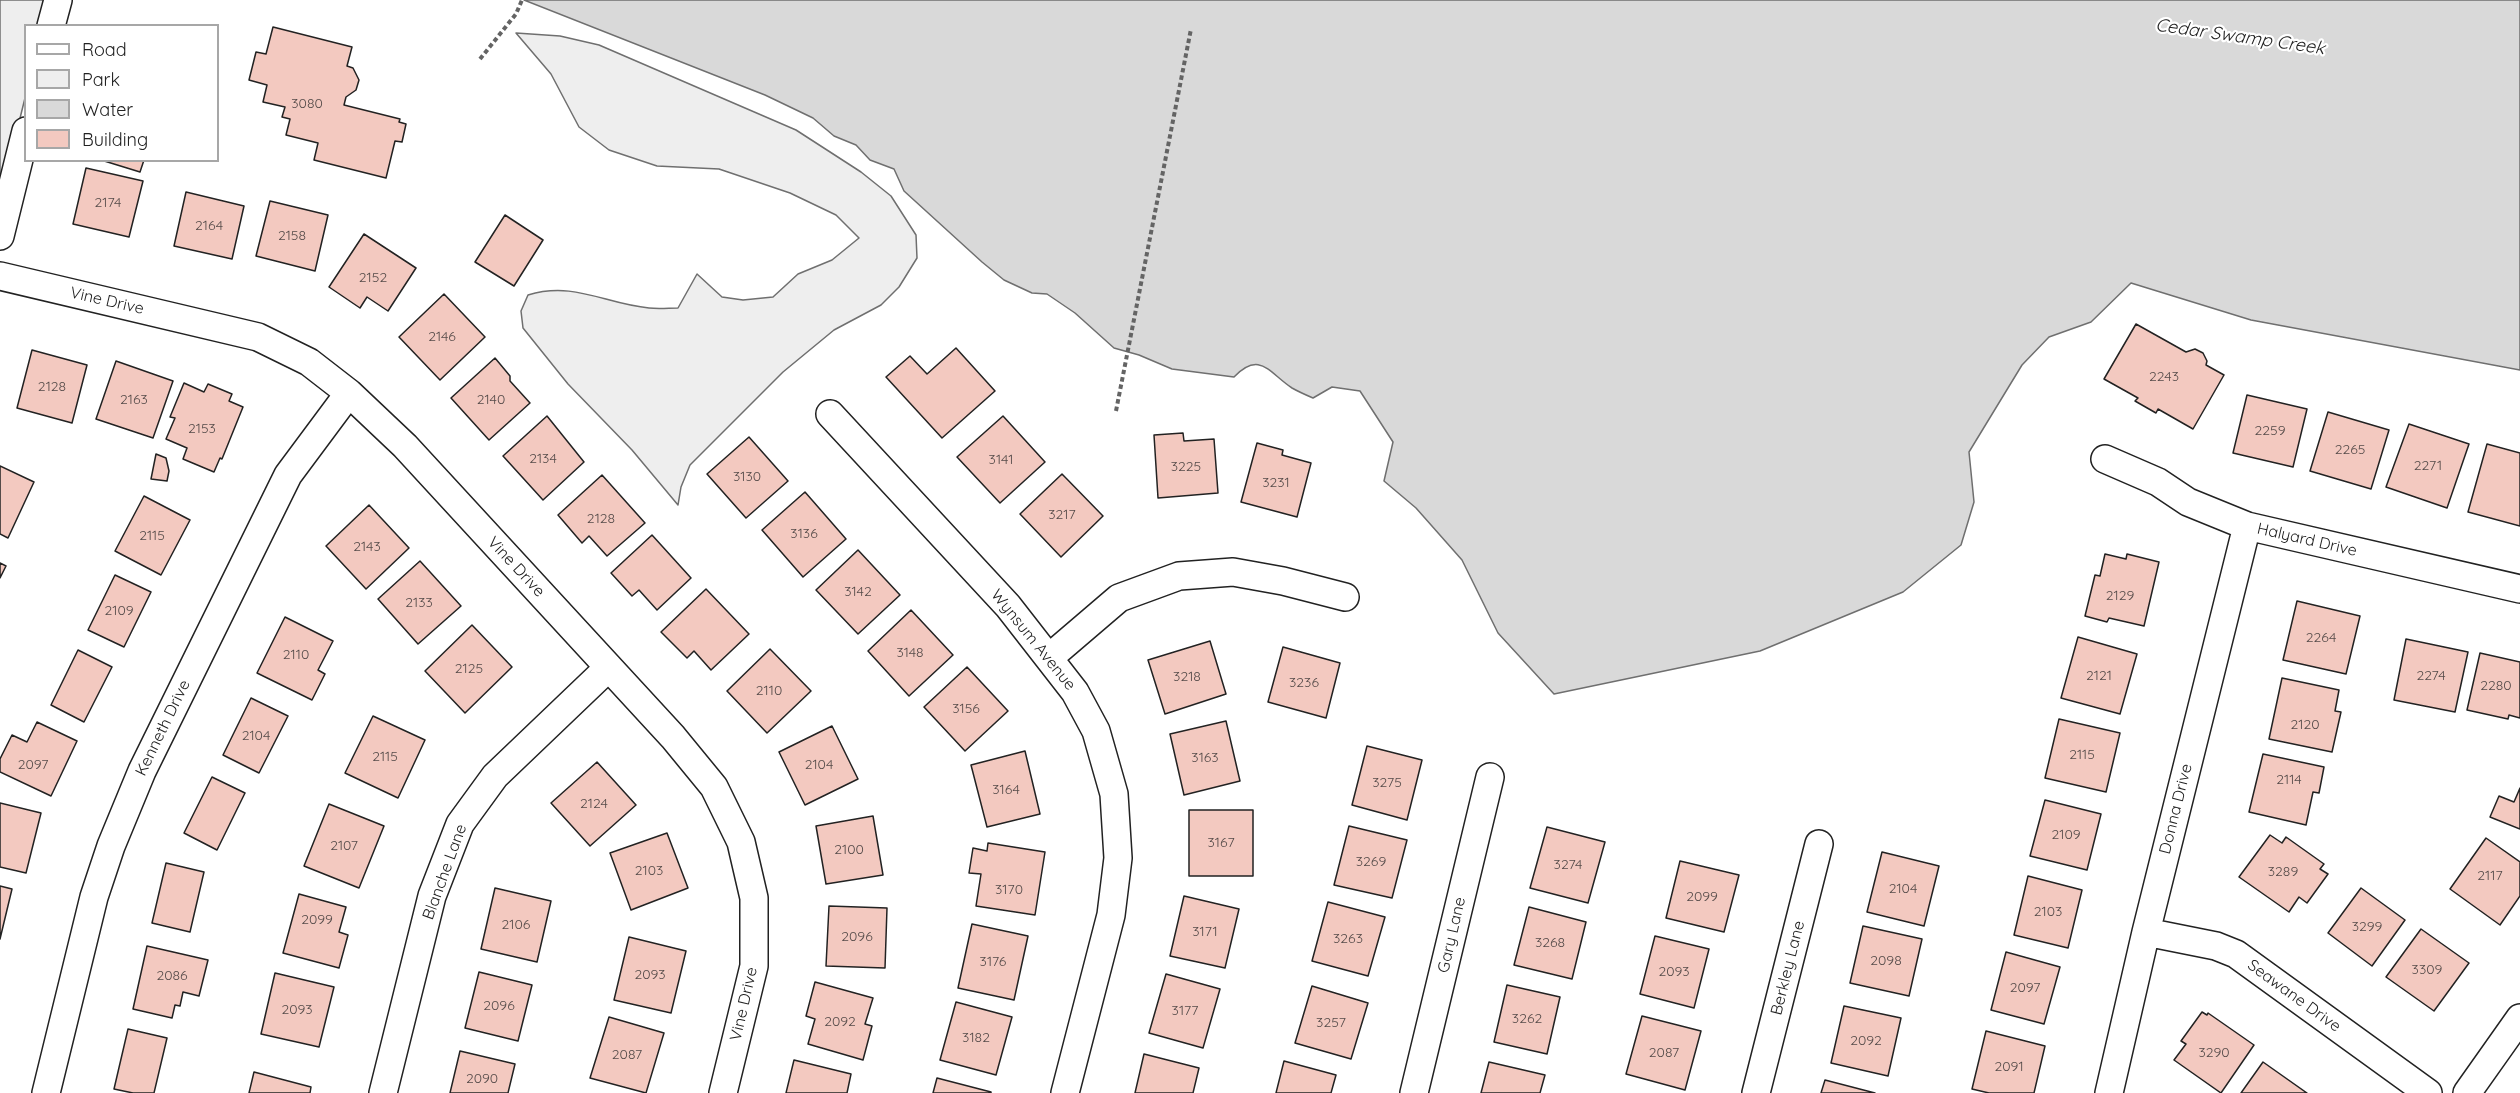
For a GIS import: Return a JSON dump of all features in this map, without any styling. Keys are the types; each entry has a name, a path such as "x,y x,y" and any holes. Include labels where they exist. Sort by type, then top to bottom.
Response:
{"street":[{"path":"52,24 58,0"},
{"path":"0,236 24,139"},
{"name":"Vine Drive","path":"0,276 258,337 309,362 349,393 405,446 673,737 714,787 741,842 754,898 754,966 723,1093"},
{"name":"Kenneth Drive","path":"46,1093 94,897 111,846 142,771 288,474 349,393"},
{"name":"Wynsum Avenue","path":"830,414 1008,606 1075,692 1096,732 1114,794 1118,858 1111,915 1065,1093"},
{"name":"Halyard Drive","path":"2105,459 2158,482 2188,502 2247,526 2520,589"},
{"name":"Donna Drive","path":"2109,1093 2146,932 2247,526"},
{"path":"1050,657 1119,598 1179,576 1233,572 1283,581 1345,597"},
{"name":"Blanche Lane","path":"383,1093 432,896 460,824 495,776 608,668"},
{"name":"Gary Lane","path":"1414,1093 1490,777"},
{"name":"Berkley Lane","path":"1756,1093 1819,844"},
{"name":"Seawane Drive","path":"2146,932 2216,946 2236,954 2428,1093"},
{"path":"2467,1093 2520,1018"}],"path":[{"path":"480,59 516,14 522,0"},
{"path":"1116,411 1191,29"}],"green space":[{"path":"0,0 50,0 44,24 24,24 24,102 0,199"},
{"path":"516,33 560,36 599,45 796,130 861,172 891,196 916,235 917,258 899,287 881,305 834,330 783,372 690,465 681,487 678,505 632,450 568,384 523,328 521,311 528,295 545,291 575,292 633,306 678,308 697,274 722,297 743,300 773,297 798,274 832,260 859,238 836,215 790,193 719,169 657,166 609,150 579,127 551,74"}],"water":[{"name":"Cedar Swamp Creek","path":"524,0 2520,0 2520,370 2251,320 2131,283 2091,322 2049,337 2022,365 1969,452 1974,502 1961,545 1903,592 1760,651 1554,694 1498,633 1462,560 1416,508 1384,481 1393,442 1360,391 1332,387 1313,398 1292,388 1258,365 1251,365 1243,369 1234,377 1172,369 1139,355 1114,348 1075,313 1047,294 1032,293 1004,280 904,191 894,169 870,160 856,145 834,136 813,118 765,95"}],"building":[{"path":"273,27 352,47 347,66 353,68 359,80 356,90 346,97 344,105 400,119 399,122 406,124 402,142 395,141 386,178 314,160 318,143 286,135 290,119 282,117 285,107 263,102 267,85 249,80 256,52 266,54"},
{"path":"108,162 143,162 140,172"},
{"path":"86,168 143,181 129,237 73,224"},
{"path":"186,192 244,206 232,259 174,246"},
{"path":"270,201 328,215 315,271 256,256"},
{"path":"505,215 543,240 514,286 475,262"},
{"path":"364,234 416,268 388,311 367,297 360,308 329,287"},
{"path":"444,294 485,337 440,380 399,337"},
{"path":"2136,324 2186,352 2195,349 2203,353 2207,361 2206,365 2224,375 2193,429 2158,409 2156,413 2135,401 2138,398 2104,379"},
{"path":"956,348 995,391 942,438 886,377 910,356 927,374"},
{"path":"32,350 87,365 72,423 17,408"},
{"path":"495,358 510,376 510,381 530,403 489,440 451,398"},
{"path":"116,361 173,381 153,438 96,419"},
{"path":"184,383 204,392 208,384 232,394 229,401 243,407 222,459 220,458 214,472 183,459 187,448 166,439 175,418 170,417"},
{"path":"2247,395 2307,409 2293,467 2233,453"},
{"path":"2328,412 2389,430 2371,489 2310,471"},
{"path":"547,416 584,462 543,500 503,456"},
{"path":"1003,416 1045,462 1000,503 957,457"},
{"path":"2409,424 2469,444 2447,508 2386,487"},
{"path":"1183,433 1184,441 1214,439 1218,493 1158,498 1154,435"},
{"path":"749,437 788,481 746,518 707,474"},
{"path":"1257,443 1283,450 1282,455 1311,463 1297,517 1241,502"},
{"path":"2487,444 2520,453 2520,526 2468,512"},
{"path":"156,454 166,458 169,471 167,481 151,479"},
{"path":"0,466 34,482 8,538 0,534"},
{"path":"1062,474 1103,516 1061,557 1020,514"},
{"path":"602,475 645,523 607,556 589,536 582,543 558,515"},
{"path":"805,492 846,539 803,577 762,530"},
{"path":"144,496 190,520 161,575 115,551"},
{"path":"369,505 409,548 366,589 326,546"},
{"path":"652,535 691,578 657,610 639,590 632,596 611,573"},
{"path":"858,550 900,595 858,634 816,590"},
{"path":"2105,554 2126,559 2127,554 2159,562 2144,626 2109,618 2107,622 2085,616 2095,575 2100,576"},
{"path":"420,561 461,606 418,644 378,599"},
{"path":"0,563 6,566 0,578"},
{"path":"115,575 151,592 124,647 88,630"},
{"path":"706,589 749,634 711,670 694,651 687,658 661,632"},
{"path":"2297,601 2360,616 2346,674 2283,660"},
{"path":"911,610 953,655 909,696 868,651"},
{"path":"285,617 333,641 318,670 325,674 312,700 257,673"},
{"path":"472,625 512,667 465,713 425,671"},
{"path":"2078,637 2137,654 2120,714 2061,698"},
{"path":"2406,639 2468,652 2455,712 2394,700"},
{"path":"1210,641 1226,694 1165,714 1148,660"},
{"path":"1283,647 1340,663 1326,718 1268,702"},
{"path":"770,649 811,691 767,733 727,691"},
{"path":"78,650 112,667 84,722 51,705"},
{"path":"2480,653 2520,662 2520,718 2509,715 2508,719 2467,710"},
{"path":"967,667 1008,711 965,751 924,707"},
{"path":"2282,678 2339,690 2335,711 2341,712 2332,752 2269,739"},
{"path":"251,698 288,716 259,773 223,755"},
{"path":"373,716 425,740 398,798 345,773"},
{"path":"2059,719 2120,733 2106,792 2045,778"},
{"path":"1226,721 1240,781 1184,795 1170,734"},
{"path":"37,722 77,741 51,796 0,772 0,759 12,735 27,742"},
{"path":"832,726 858,779 805,805 779,752"},
{"path":"1367,746 1422,760 1407,820 1352,805"},
{"path":"1025,751 1040,814 987,827 971,765"},
{"path":"2263,754 2324,767 2319,793 2313,792 2306,825 2249,812"},
{"path":"597,762 636,805 590,846 551,803"},
{"path":"212,777 245,793 217,850 184,833"},
{"path":"2520,788 2520,829 2490,817 2499,796 2514,802"},
{"path":"2045,800 2101,814 2087,870 2030,856"},
{"path":"0,803 41,813 26,873 0,867"},
{"path":"329,804 384,826 359,888 304,866"},
{"path":"1189,810 1253,810 1253,876 1189,876"},
{"path":"873,816 883,875 826,884 816,826"},
{"path":"1349,826 1407,840 1392,898 1334,885"},
{"path":"1547,827 1605,842 1588,903 1530,888"},
{"path":"667,833 688,888 631,910 610,853"},
{"path":"2270,835 2282,843 2286,837 2324,864 2320,869 2328,874 2307,903 2299,897 2289,912 2239,877"},
{"path":"2486,838 2520,862 2520,896 2500,925 2450,889"},
{"path":"988,843 1045,852 1035,915 976,906 981,874 969,873 973,848 987,851"},
{"path":"1882,852 1939,866 1924,926 1867,912"},
{"path":"1680,861 1739,875 1724,932 1666,918"},
{"path":"166,863 204,872 190,932 152,923"},
{"path":"2028,876 2082,890 2068,948 2014,935"},
{"path":"0,886 12,889 0,939"},
{"path":"495,888 551,901 537,962 481,949"},
{"path":"2361,888 2405,920 2372,966 2328,933"},
{"path":"299,894 346,907 339,932 348,935 339,968 283,953"},
{"path":"1184,896 1239,909 1225,968 1170,956"},
{"path":"1328,902 1385,917 1368,976 1312,961"},
{"path":"829,906 887,908 885,968 826,966"},
{"path":"1529,907 1586,922 1572,979 1514,965"},
{"path":"972,924 1028,936 1014,1000 958,988"},
{"path":"1863,926 1922,939 1909,996 1850,983"},
{"path":"2421,929 2469,963 2434,1011 2386,977"},
{"path":"1655,936 1709,949 1694,1008 1640,994"},
{"path":"629,937 686,951 671,1013 614,1000"},
{"path":"147,946 208,960 199,996 183,992 180,1006 175,1005 172,1018 133,1009"},
{"path":"2006,952 2060,967 2044,1024 1991,1010"},
{"path":"479,972 532,985 518,1041 465,1028"},
{"path":"275,973 334,987 319,1047 261,1034"},
{"path":"1166,974 1220,989 1203,1048 1149,1033"},
{"path":"815,982 873,998 865,1024 872,1026 863,1060 808,1044 815,1019 806,1016"},
{"path":"1507,985 1560,997 1547,1054 1494,1042"},
{"path":"1312,986 1368,1003 1351,1059 1295,1043"},
{"path":"956,1002 1012,1017 996,1075 940,1060"},
{"path":"1844,1006 1901,1018 1888,1076 1831,1063"},
{"path":"2202,1012 2207,1015 2208,1013 2254,1045 2221,1093 2174,1060 2186,1044 2181,1041"},
{"path":"1642,1016 1701,1031 1685,1090 1626,1074"},
{"path":"609,1017 664,1033 646,1093 590,1078"},
{"path":"128,1029 167,1038 154,1093 133,1093 114,1089"},
{"path":"1986,1031 2045,1046 2034,1093 1989,1093 1972,1089"},
{"path":"460,1051 515,1064 508,1093 450,1093"},
{"path":"1144,1054 1199,1068 1193,1093 1135,1093"},
{"path":"794,1060 851,1074 847,1093 786,1093"},
{"path":"1284,1061 1336,1075 1331,1093 1276,1093"},
{"path":"1489,1062 1545,1075 1540,1093 1481,1093"},
{"path":"2263,1062 2307,1093 2241,1093"},
{"path":"254,1072 311,1087 310,1093 249,1093"},
{"path":"937,1078 991,1092 991,1093 933,1093"},
{"path":"1825,1080 1875,1093 1821,1093"}]}
